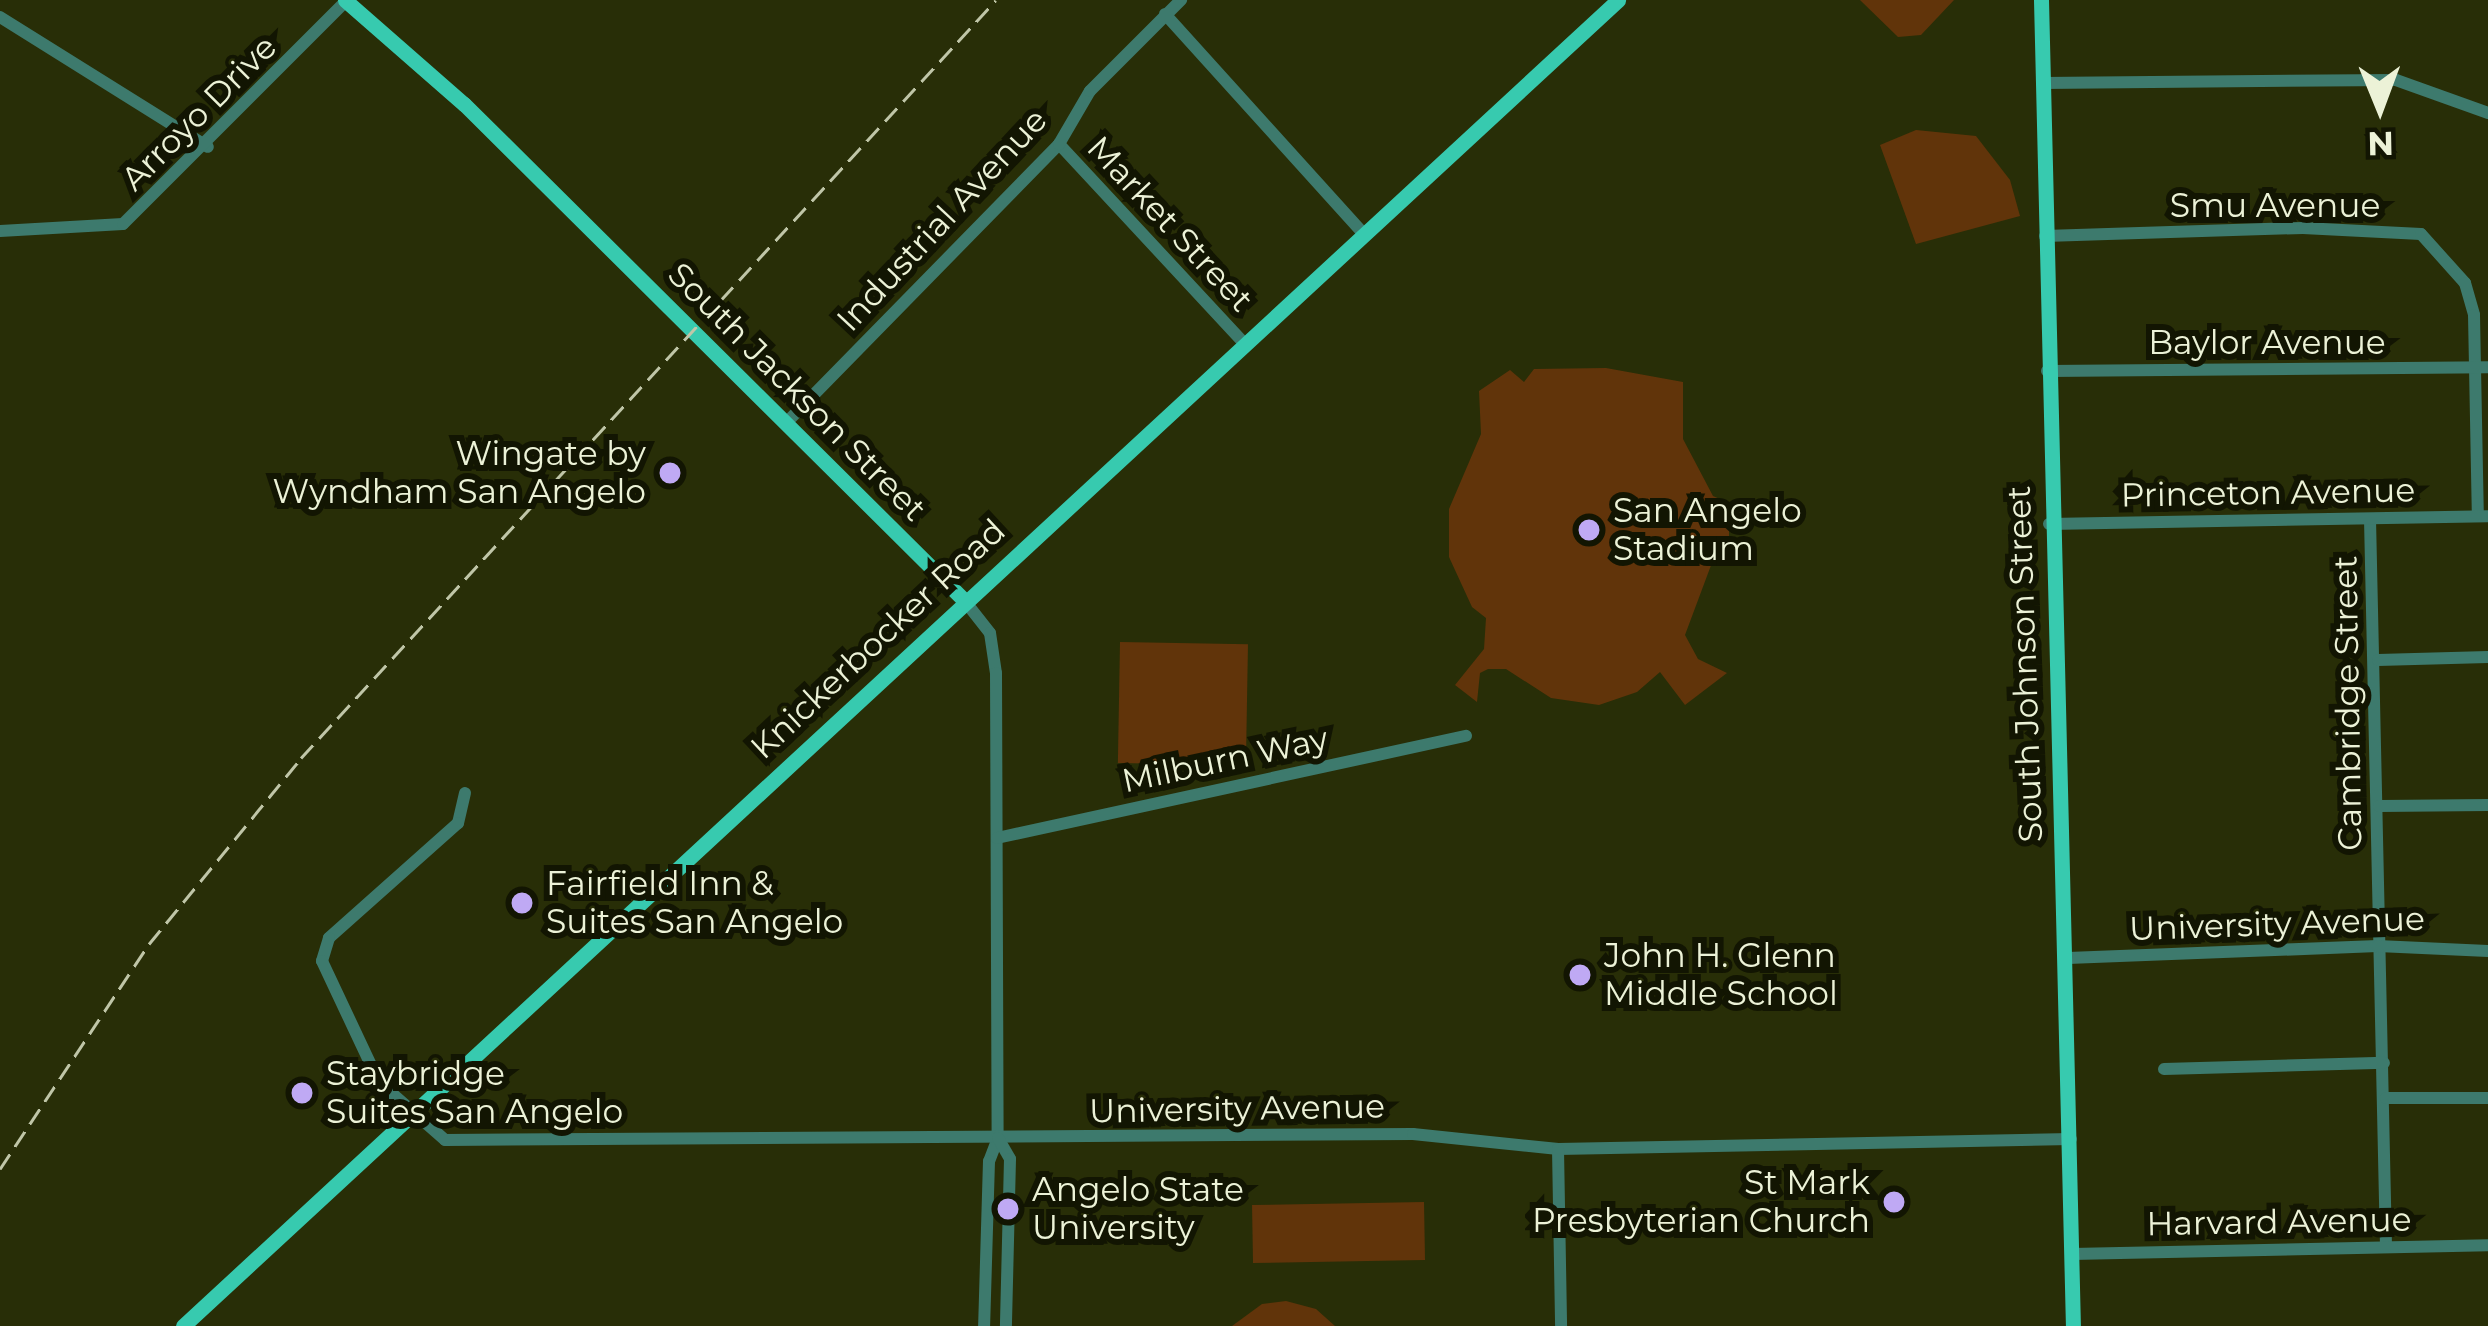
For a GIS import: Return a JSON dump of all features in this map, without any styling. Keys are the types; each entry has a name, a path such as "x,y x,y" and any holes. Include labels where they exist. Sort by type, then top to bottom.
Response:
{"main road":[{"name":"South Jackson Street","path":"346,0 464,104 964,600"},
{"name":"Knickerbocker Road","path":"183,1326 1241,340 1618,0"},
{"name":"South Johnson Street","path":"2042,0 2048,524 2068,958 2073,1326"}],"street":[{"name":"Arroyo Drive","path":"0,231 123,224 208,147 346,0"},
{"name":"Industrial Avenue","path":"787,422 1059,145 1090,91 1181,0"},
{"path":"1165,14 1362,232"},
{"path":"0,16 208,147"},
{"path":"2042,83 2396,80 2488,113"},
{"name":"Market Street","path":"1059,145 1241,340"},
{"name":"Smu Avenue","path":"2045,236 2302,228 2421,234 2465,283 2484,368 2483,516"},
{"name":"Baylor Avenue","path":"2047,371 2484,368"},
{"name":"Princeton Avenue","path":"2048,524 2483,516"},
{"name":"Cambridge Street","path":"2370,519 2378,660 2378,946 2386,1098 2386,1245"},
{"name":"South Jackson Street","path":"964,600 991,633 997,838 998,1138 989,1161 985,1326"},
{"path":"2378,660 2488,657"},
{"name":"Milburn Way","path":"997,838 1466,736"},
{"path":"411,1116 379,1082 322,961 329,938 458,823 465,793"},
{"path":"2379,806 2488,805"},
{"name":"University Avenue","path":"2068,958 2378,946 2488,951"},
{"path":"2164,1069 2384,1063"},
{"path":"2386,1098 2488,1098"},
{"name":"University Avenue","path":"411,1116 427,1132 460,1142 1413,1134 1558,1148 2071,1138"},
{"name":"South Jackson Street","path":"998,1138 1010,1159 1006,1326"},
{"path":"1558,1148 1561,1326"},
{"name":"Harvard Avenue","path":"2072,1254 2488,1245"}],"shaded area":[{"path":"1860,0 1954,0 1921,35 1898,37"},
{"path":"1916,130 1976,136 2010,180 2020,216 1916,244 1880,145"},
{"name":"San Angelo Stadium","path":"1606,368 1683,382 1683,439 1713,496 1729,503 1729,552 1713,560 1685,635 1698,659 1727,673 1685,705 1660,672 1637,692 1599,705 1551,698 1506,669 1488,669 1480,673 1477,702 1455,685 1484,649 1486,618 1472,607 1449,557 1449,509 1481,434 1479,391 1510,370 1524,382 1534,369"},
{"path":"1120,642 1248,644 1246,765 1118,763"},
{"path":"1424,1202 1425,1260 1253,1263 1252,1205"},
{"path":"1286,1301 1316,1309 1335,1326 1232,1326 1262,1304"}],"railway":[{"path":"0,1169 149,944 301,758 996,0"}],"place":[{"name":"Wingate by Wyndham San Angelo","path":"670,473"},
{"name":"San Angelo Stadium","path":"1589,530"},
{"name":"Fairfield Inn & Suites San Angelo","path":"522,903"},
{"name":"John H. Glenn Middle School","path":"1580,975"},
{"name":"Staybridge Suites San Angelo","path":"302,1093"},
{"name":"St Mark Presbyterian Church","path":"1894,1202"},
{"name":"Angelo State University","path":"1008,1209"}]}
